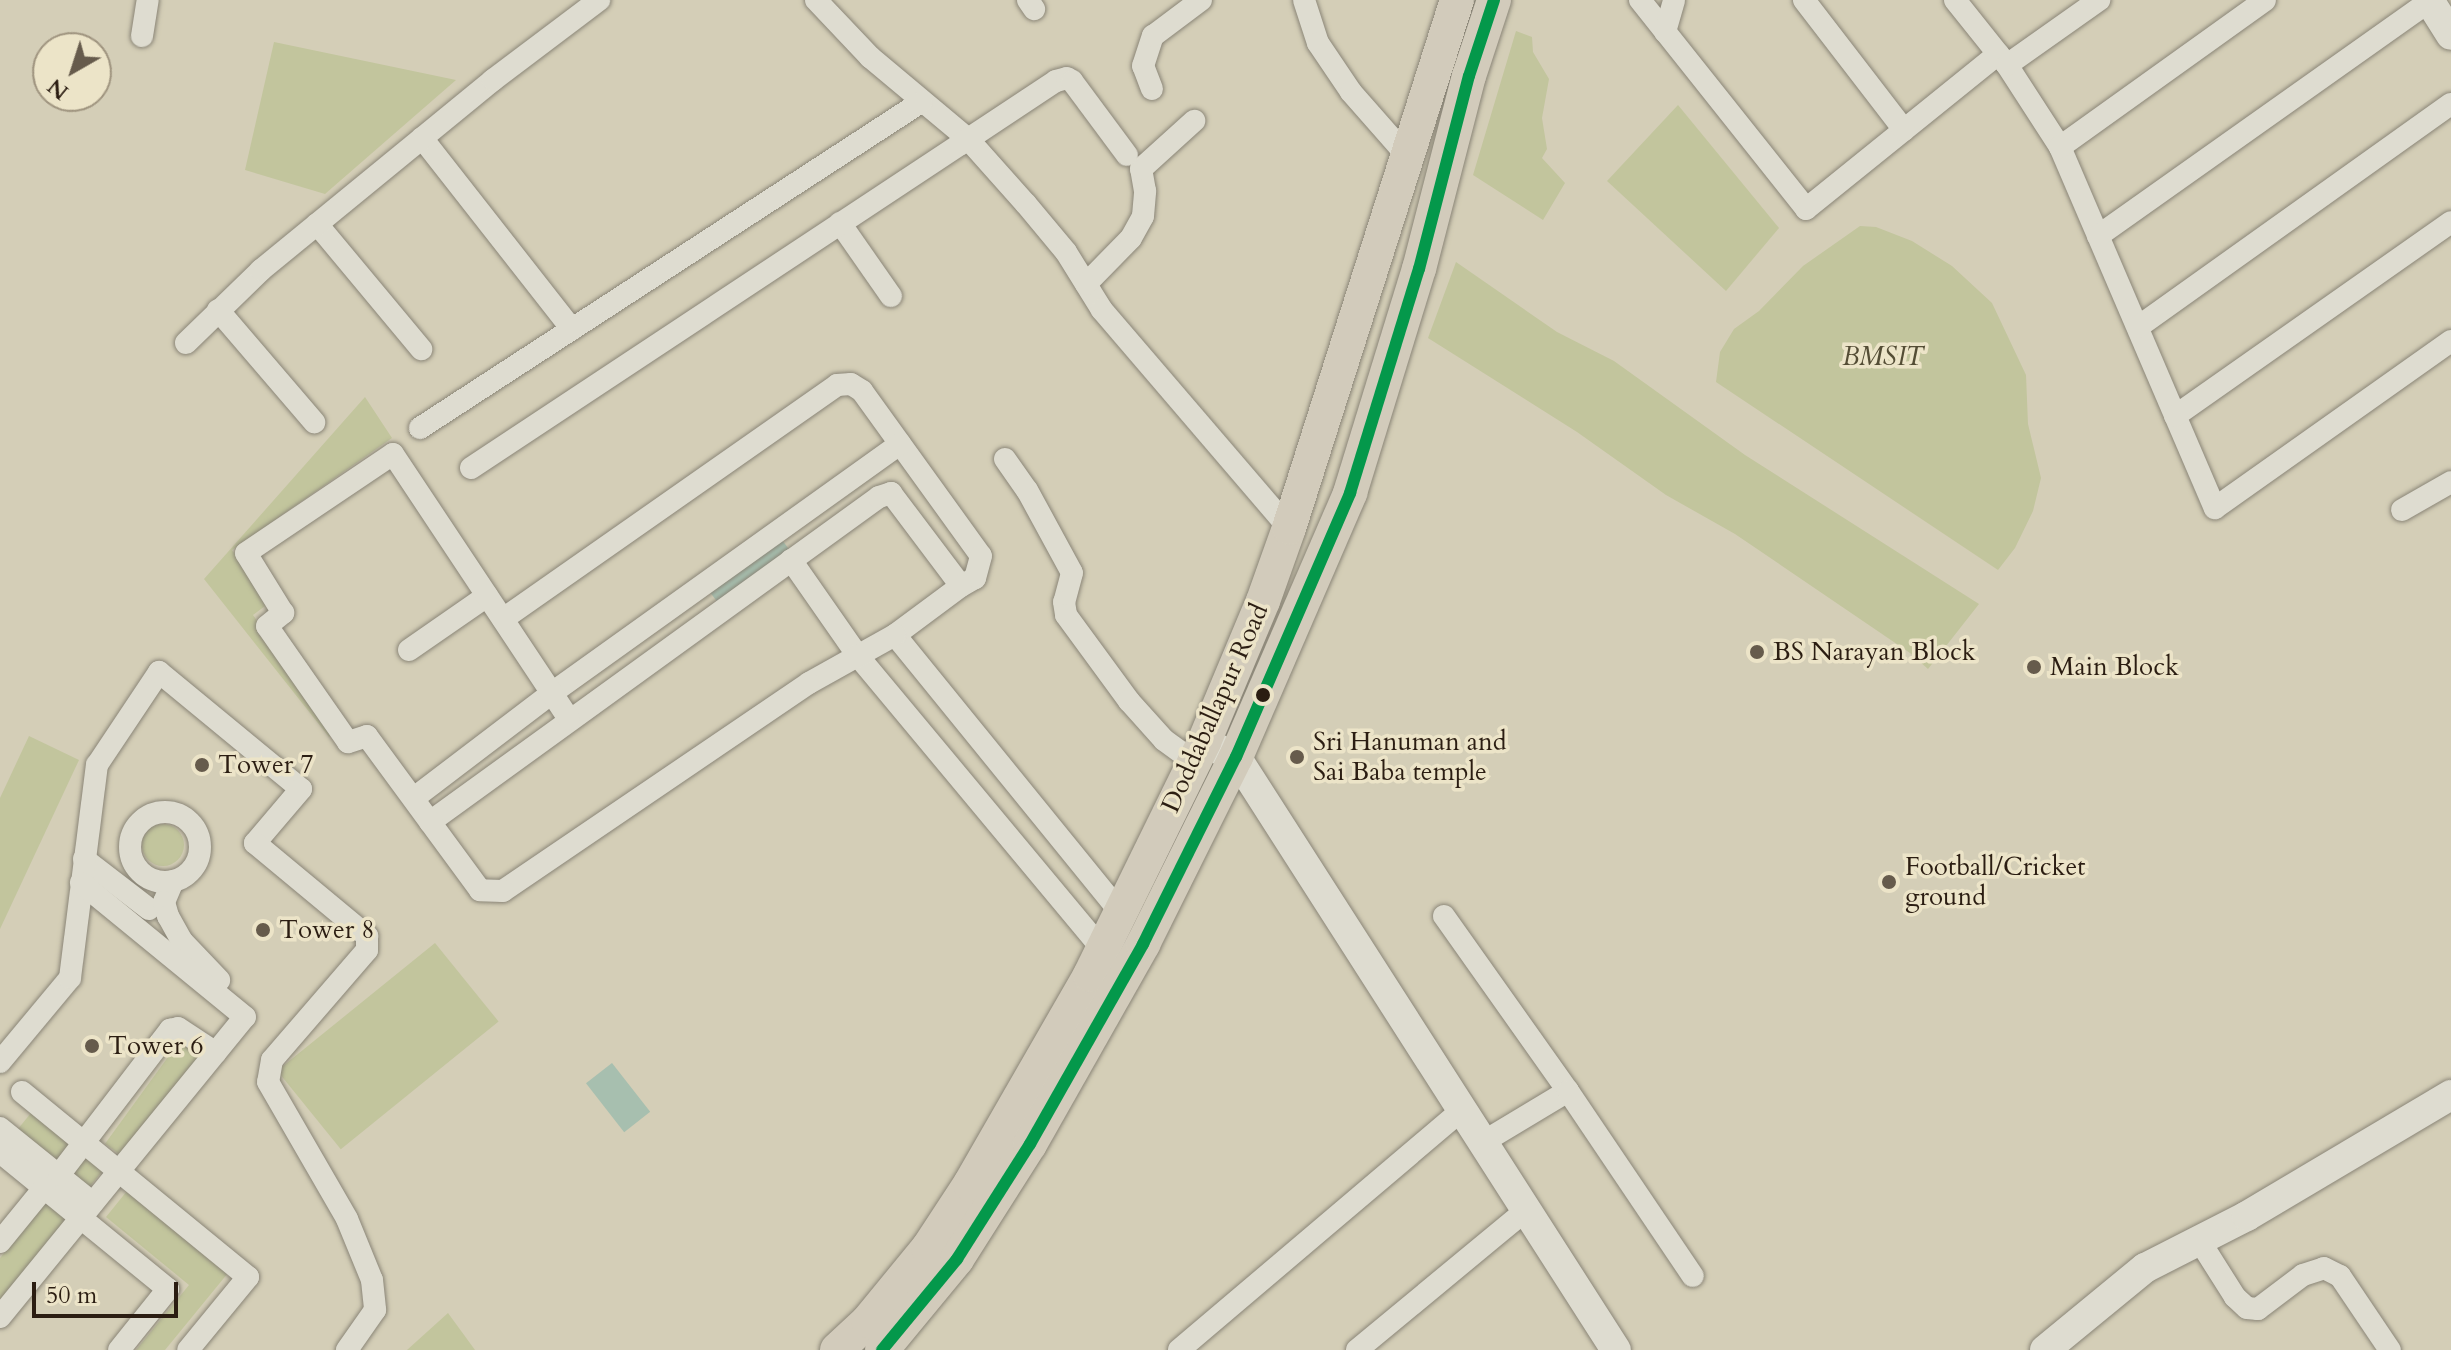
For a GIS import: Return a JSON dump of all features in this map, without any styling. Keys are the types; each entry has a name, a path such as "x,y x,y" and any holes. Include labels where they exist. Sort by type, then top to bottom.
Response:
{"main road":[{"name":"Doddaballapur Road","path":"837,1350 868,1321 945,1223 1050,1049 1199,752 1263,601 1289,528 1457,0"},
{"name":"Doddaballapur Road","path":"882,1350 957,1259 1030,1144 1143,944 1236,757 1350,493 1435,215 1469,76 1494,0"}],"street":[{"path":"142,36 148,0"},
{"path":"186,343 218,310 317,224 599,0"},
{"path":"816,0 870,57 968,139 1066,252 1102,310 1289,528"},
{"path":"1152,89 1143,66 1153,36 1201,0"},
{"path":"1304,0 1318,43 1351,92 1409,158"},
{"path":"1640,0 1806,209 1904,130 2003,60 2099,0"},
{"path":"1665,32 1674,0"},
{"path":"1804,0 1904,130"},
{"path":"1955,0 2003,60 2060,147 2215,508 2451,341"},
{"path":"2060,147 2265,0"},
{"path":"2098,236 2430,1 2451,35"},
{"path":"471,468 1056,81 1067,78 1072,81 1127,155"},
{"path":"420,428 921,102"},
{"path":"2138,327 2451,104"},
{"path":"1086,284 1131,238 1143,216 1145,191 1141,169 1146,160 1194,121"},
{"path":"422,138 572,329"},
{"path":"2175,416 2451,222"},
{"path":"840,223 891,296"},
{"path":"317,224 421,349"},
{"path":"218,310 314,422"},
{"path":"503,619 837,385 851,384 862,391 981,556 975,578 895,635 809,683 503,891 480,890 367,736 348,742 267,626 283,613 246,553 393,454 569,719"},
{"path":"414,798 552,693 900,444"},
{"path":"1005,459 1027,490 1072,573 1064,602 1066,615 1129,701 1164,740 1199,752 1236,757 1616,1350"},
{"path":"2402,510 2451,482"},
{"path":"430,822 879,497 891,493 961,586"},
{"path":"791,560 858,656 1102,949"},
{"path":"409,650 487,596"},
{"path":"895,635 1120,912"},
{"path":"0,1062 70,978 97,765 159,672 301,789 255,843 367,936 367,950 272,1060 268,1082 347,1219 372,1280 375,1310 347,1350"},
{"path":"84,859 149,909"},
{"path":"0,1317 245,1017 245,1004 210,973 182,941 168,916 164,902 173,881"},
{"path":"81,883 245,1017"},
{"path":"1444,916 1568,1091 1693,1276"},
{"path":"0,1242 83,1144 170,1030 178,1028 216,1053"},
{"path":"1483,1142 1568,1091"},
{"path":"22,1092 248,1277 188,1350"},
{"path":"2045,1350 2145,1268 2247,1216 2451,1095"},
{"path":"1179,1350 1461,1111"},
{"path":"0,1128 51,1182 87,1211 168,1289 119,1350"},
{"path":"0,1152 51,1182"},
{"path":"1357,1350 1526,1210"},
{"path":"2199,1240 2235,1297 2247,1308 2258,1309 2303,1275 2324,1268 2340,1276 2390,1350"}],"green space":[{"path":"1516,31 1532,37 1533,52 1549,79 1542,118 1547,149 1542,158 1565,183 1543,220 1473,175"},
{"path":"274,42 456,80 325,194 245,170"},
{"path":"1678,105 1779,228 1726,291 1607,181"},
{"name":"BMSIT","path":"1860,226 1876,227 1912,241 1952,266 1992,303 2026,375 2028,424 2041,478 2033,511 2015,548 1998,570 1716,382 1720,352 1734,329 1759,311 1803,266"},
{"path":"1456,262 1557,332 1614,361 1745,455 1979,604 1928,669 1910,653 1735,534 1666,495 1577,432 1428,338"},
{"path":"365,397 392,438 232,550 269,603 253,615 334,733 329,737 204,579"},
{"path":"29,736 79,760 0,929 0,798"},
{"path":"163,824 178,830 184,845 178,860 163,866 148,860 142,845 148,830"},
{"path":"435,943 499,1021 341,1149 277,1071"},
{"path":"192,1024 213,1039 126,1159 105,1144"},
{"path":"35,1108 106,1166 88,1189 16,1131"},
{"path":"127,1191 228,1273 165,1350 136,1350 189,1285 106,1217"},
{"path":"45,1202 67,1221 0,1302 0,1258"},
{"path":"448,1313 475,1350 407,1350"}],"shaded area":[{"path":"773,528 792,553 721,606 702,582"},
{"path":"612,1063 650,1112 624,1132 586,1083"}],"transit line":[{"path":"882,1350 957,1259 1030,1144 1143,944 1236,757 1350,493 1419,269 1469,76 1494,0"}],"place":[{"name":"BS Narayan Block","path":"1757,652"},
{"name":"Main Block","path":"2034,667"},
{"name":"Sri Hanuman and Sai Baba temple","path":"1297,757"},
{"name":"Tower 7","path":"202,765"},
{"name":"Football/Cricket ground","path":"1889,882"},
{"name":"Tower 8","path":"263,930"},
{"name":"Tower 6","path":"92,1046"}]}
